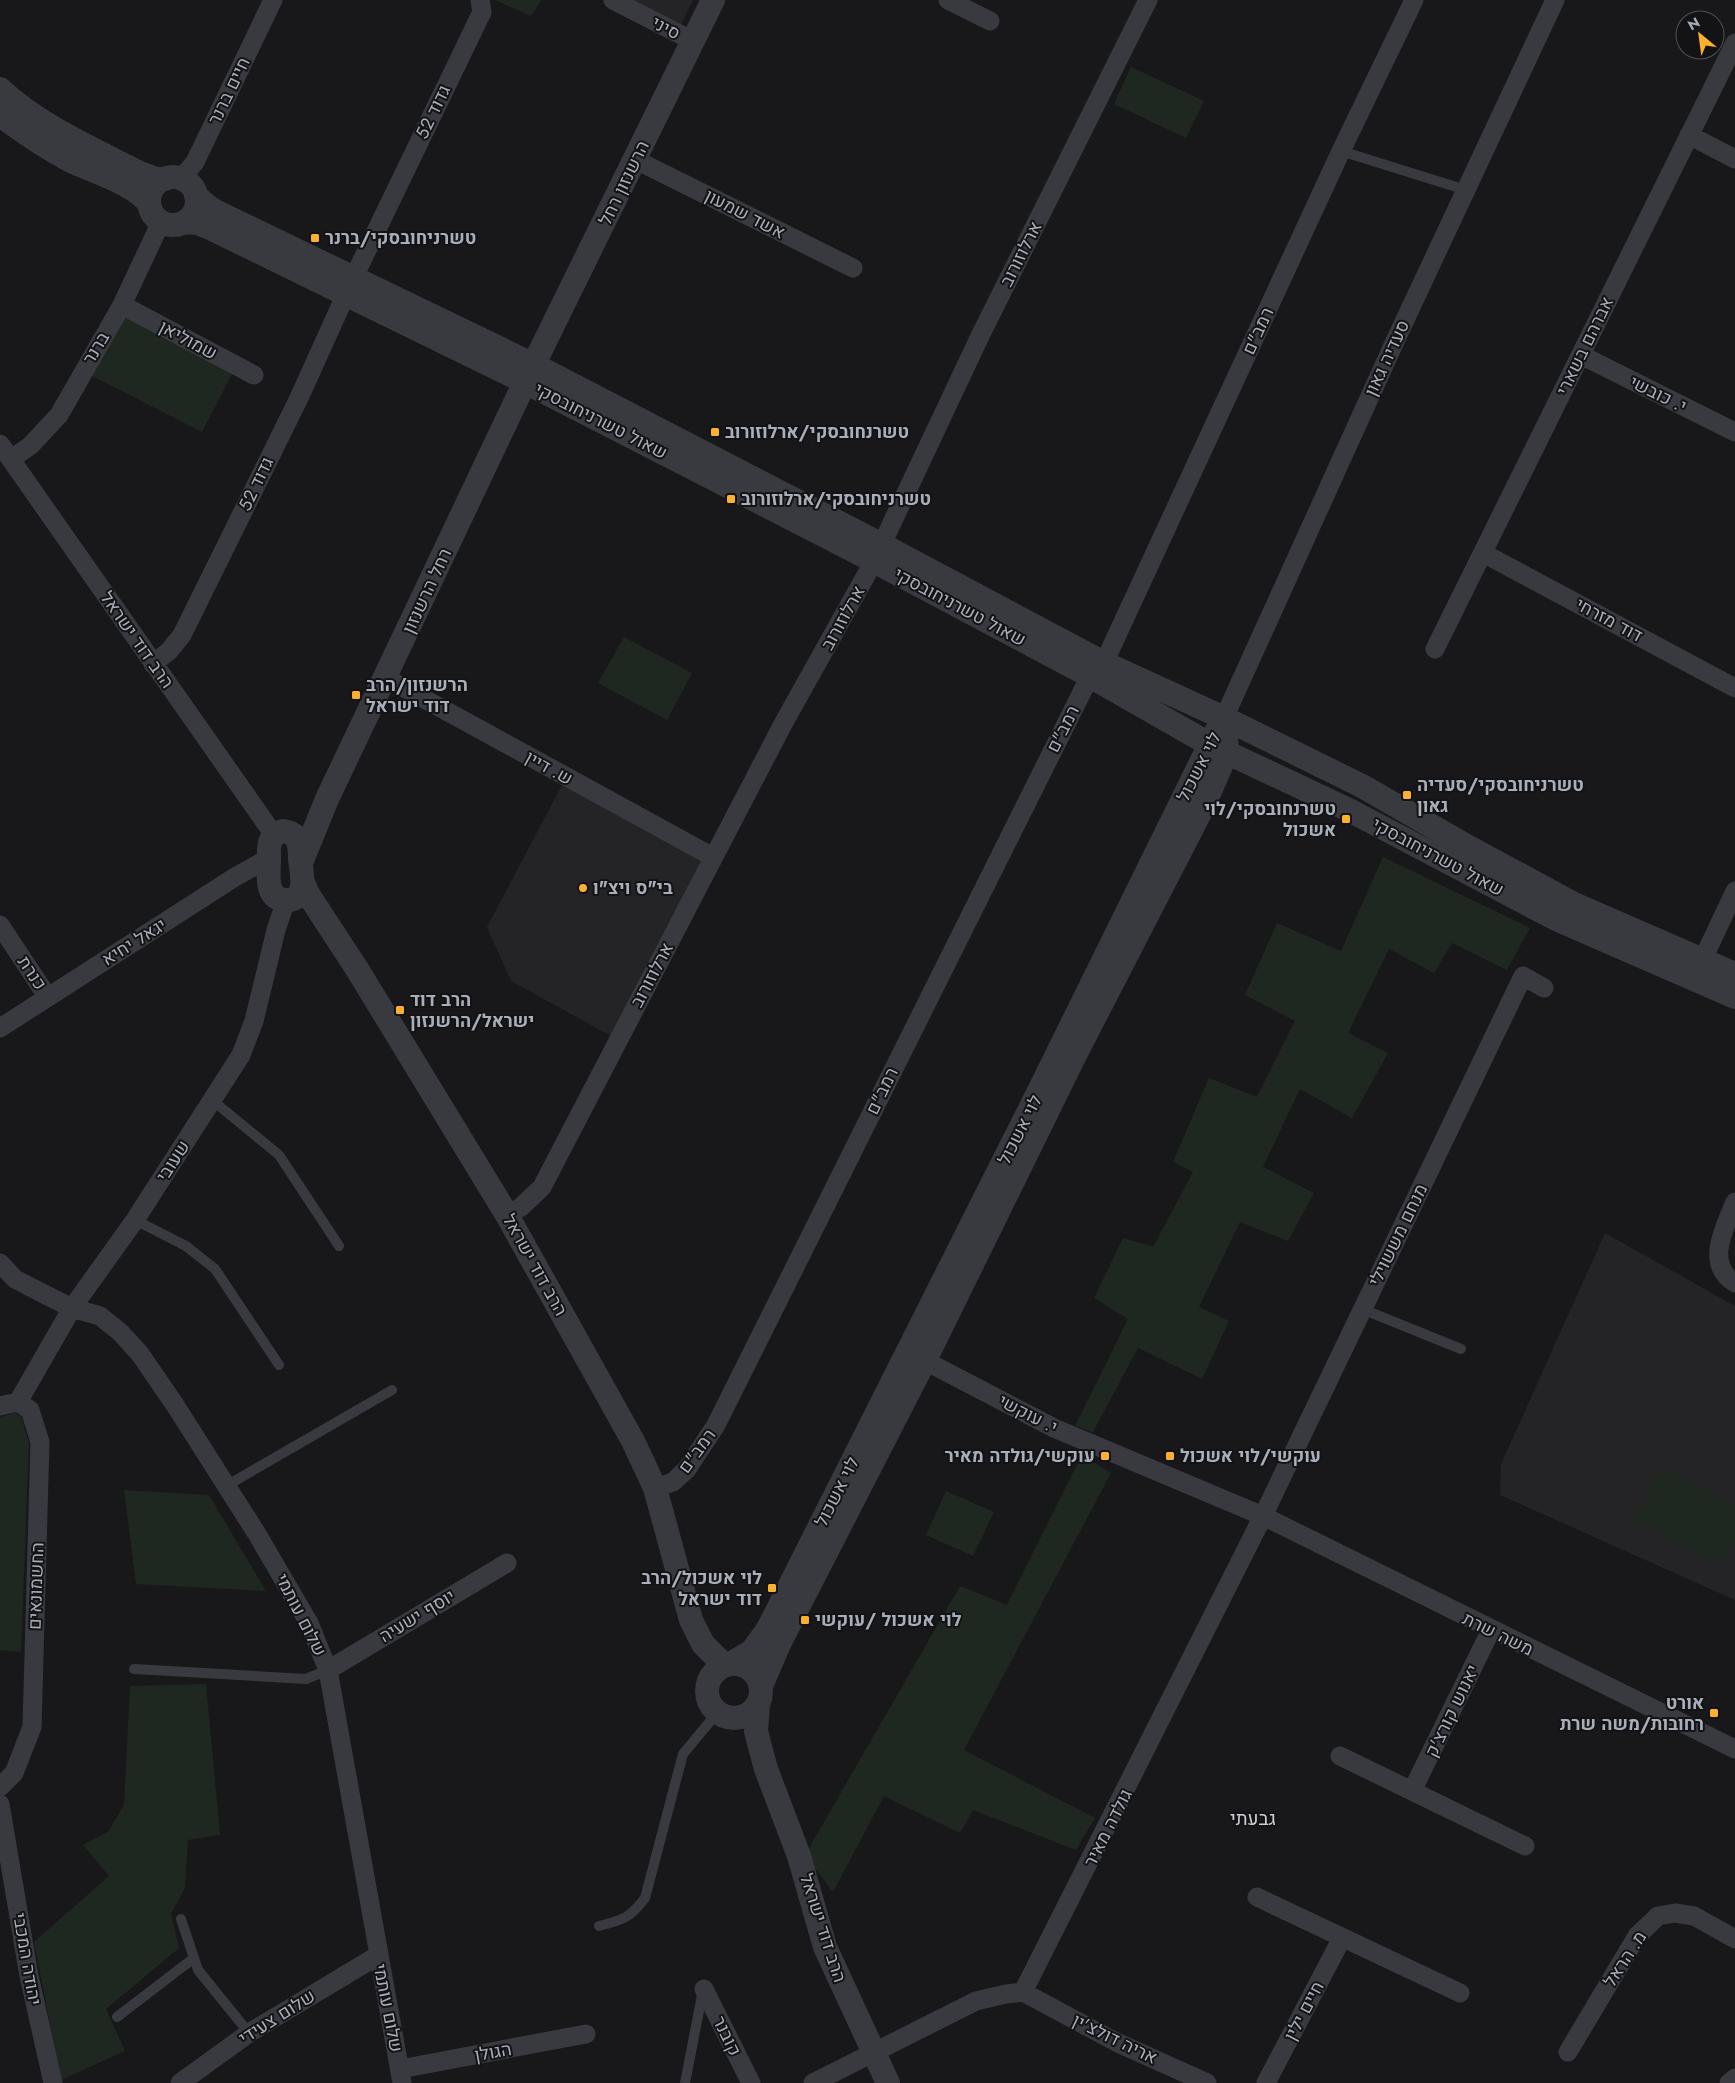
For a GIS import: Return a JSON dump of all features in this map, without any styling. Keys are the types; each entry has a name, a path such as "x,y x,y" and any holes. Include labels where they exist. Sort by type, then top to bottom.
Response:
{"street":[{"name":"חיים ברנר","path":"181,184 195,162 273,0"},
{"name":"גדוד 52","path":"153,664 169,651 182,636 482,12 480,0"},
{"name":"סיני","path":"613,0 693,42"},
{"name":"הרשנזון רחל","path":"530,373 714,0"},
{"path":"948,0 990,21"},
{"name":"ארלוזורוב","path":"507,1215 522,1207 542,1187 783,724 878,553 981,334 1148,0"},
{"name":"רמב\"ם","path":"655,1488 673,1482 687,1469 716,1425 1097,670 1414,0"},
{"name":"סעדיה גאון","path":"1224,718 1396,338 1555,0"},
{"name":"אברהם בשארי","path":"1435,649 1735,43"},
{"name":"שאול טשרניחובסקי","path":"0,89 30,114 47,124 140,173 156,179 181,184 207,206 350,286"},
{"name":"שאול טשרניחובסקי","path":"0,114 33,139 140,194 165,216 198,223 350,286 530,373 878,553 1097,670 1218,748 1349,810 1556,919 1735,997"},
{"path":"1690,135 1735,159"},
{"name":"אשד שמעון","path":"636,160 853,268"},
{"path":"181,184 195,211 165,216 153,188 181,184"},
{"name":"ברנר","path":"5,451 30,446 59,415 122,306 165,216"},
{"name":"שמוליאן","path":"122,306 254,375"},
{"name":"י. כובשי","path":"1581,356 1735,432"},
{"name":"רחל הרשנזון","path":"286,900 300,893 302,872 327,799 530,373"},
{"name":"הרב דוד ישראל","path":"5,451 277,842 298,841 302,872 308,894 357,969 507,1215 633,1441 655,1488 691,1620 703,1644 728,1664"},
{"name":"דוד מזרחי","path":"1483,553 1735,688"},
{"name":"שאול טשרניחובסקי","path":"1097,670 1224,718 1369,789 1463,844 1574,904 1735,974"},
{"name":"ש. דיין","path":"386,678 713,857"},
{"name":"לוי אשכול","path":"728,1664 752,1650 768,1629 916,1356 1074,1057 1204,805 1224,718"},
{"name":"לוי אשכול","path":"759,1695 780,1644 1044,1081 1218,748"},
{"path":"1204,805 1223,784 1257,766"},
{"path":"286,900 276,897 270,888 277,842 327,799"},
{"name":"יגאל יחיא","path":"0,1028 47,996 235,877 277,842"},
{"path":"1702,961 1735,891"},
{"name":"שעובי","path":"9,1404 72,1308 134,1220 241,1055 249,1037 286,900"},
{"name":"כנרת","path":"0,925 47,996"},
{"name":"מנחם מששוילי","path":"1263,1516 1523,976 1544,988"},
{"path":"1735,1202 1718,1250 1722,1270 1735,1282"},
{"name":"שלום עותמי","path":"0,1263 15,1279 72,1308 100,1316 120,1332 140,1354 176,1405 257,1534 309,1623 328,1670 401,2076"},
{"name":"י. עוקשי","path":"916,1356 1054,1428 1263,1516"},
{"name":"החשמונאים","path":"0,1786 14,1774 32,1727 40,1442 30,1410 9,1404"},
{"name":"משה שרת","path":"1263,1516 1735,1749"},
{"name":"גולדה מאיר","path":"1024,1992 1263,1516"},
{"name":"יוסף ישעיה","path":"328,1670 507,1563"},
{"name":"יאנוש קורצ'ק","path":"1412,1791 1492,1630"},
{"path":"728,1664 740,1664 754,1672 759,1695 744,1716 722,1715 708,1703 706,1688 712,1674 728,1664"},
{"name":"הרב דוד ישראל","path":"759,1695 756,1731 766,1769 799,1856 825,1948 888,2083"},
{"name":"הרב דוד ישראל","path":"722,1715 766,1769"},
{"path":"1340,1756 1525,1846"},
{"name":"יהודה המכבי","path":"0,1804 29,1976 53,2083"},
{"path":"1256,1897 1460,1994"},
{"name":"מ. הראל","path":"1568,2052 1637,1936 1658,1916 1675,1914 1694,1916 1735,1939"},
{"name":"חיים ילין","path":"1266,2083 1342,1938"},
{"name":"שלום צעידי","path":"180,2083 249,2033 378,1956"},
{"name":"קובנר","path":"704,1989 751,2083"},
{"path":"813,2083 976,2001 1024,1992"},
{"name":"אריה דולצ'ין","path":"1024,1992 1116,2042 1207,2083"},
{"name":"הגולן","path":"401,2076 586,2034"},
{"path":"1729,2083 1735,2078"}],"lane":[{"path":"1341,151 1466,190"},
{"path":"212,1100 279,1155 339,1246"},
{"path":"134,1220 186,1246 215,1268 279,1365"},
{"path":"1362,1309 1461,1349"},
{"path":"226,1486 392,1390"},
{"path":"134,1668 306,1679 328,1670"},
{"path":"599,1926 624,1920 633,1913 645,1898 678,1768 691,1742 722,1715"},
{"path":"181,1919 198,1970 249,2033"},
{"path":"117,2017 194,1958"},
{"path":"685,2083 704,1989"}],"shaded area":[{"path":"495,0 541,0 531,16"},
{"path":"627,0 693,0 680,26"},
{"path":"1131,67 1204,101 1186,138 1114,104"},
{"path":"119,312 234,370 202,432 88,374"},
{"path":"624,637 692,673 667,720 598,683"},
{"path":"562,785 704,858 611,1036 511,981 487,927"},
{"path":"1383,857 1530,928 1507,970 1452,943 1434,973 1389,949 1348,1033 1388,1053 1352,1118 1300,1089 1263,1167 1314,1193 1288,1241 1240,1222 1199,1307 1229,1321 1202,1379 1138,1348 1093,1432 1075,1426 1128,1319 1094,1298 1123,1238 1153,1247 1193,1172 1173,1162 1209,1078 1257,1097 1295,1021 1245,995 1277,923 1341,951"},
{"path":"1605,1233 1735,1306 1735,1600 1500,1495 1501,1464"},
{"path":"15,1413 21,1417 29,1443 21,1652 0,1650 0,1417"},
{"path":"1082,1455 1111,1473 964,1750 1095,1818 1076,1850 973,1810 960,1833 884,1796 833,1892 805,1855 960,1586 1007,1605"},
{"path":"1661,1467 1735,1505 1735,1538 1721,1564 1634,1520"},
{"path":"124,1490 209,1495 266,1591 136,1584"},
{"path":"946,1491 994,1512 973,1556 926,1535"},
{"path":"206,1684 220,1835 188,1840 185,1888 171,1914 179,1948 106,2009 125,2051 61,2080 34,1942 109,1876 83,1845 108,1832 124,1805 130,1686"}],"place":[{"name":"טשרניחובסקי/ברנר","path":"315,238"},
{"name":"טשרנחובסקי/ארלוזורוב","path":"715,432"},
{"name":"טשרניחובסקי/ארלוזורוב","path":"731,499"},
{"name":"הרשנזון/הרב דוד ישראל","path":"356,695"},
{"name":"טשרניחובסקי/סעדיה גאון","path":"1407,795"},
{"name":"טשרנחובסקי/לוי אשכול","path":"1346,819"},
{"name":"בי\"ס ויצ\"ו","path":"583,888"},
{"name":"הרב דוד ישראל/הרשנזון","path":"400,1010"},
{"name":"עוקשי/גולדה מאיר","path":"1105,1456"},
{"name":"עוקשי/לוי אשכול","path":"1170,1456"},
{"name":"לוי אשכול/הרב דוד ישראל","path":"772,1588"},
{"name":"לוי אשכול /עוקשי","path":"805,1620"},
{"name":"אורט רחובות/משה שרת","path":"1714,1713"}],"district":[{"name":"גבעתי","path":"1253,1818"}]}
